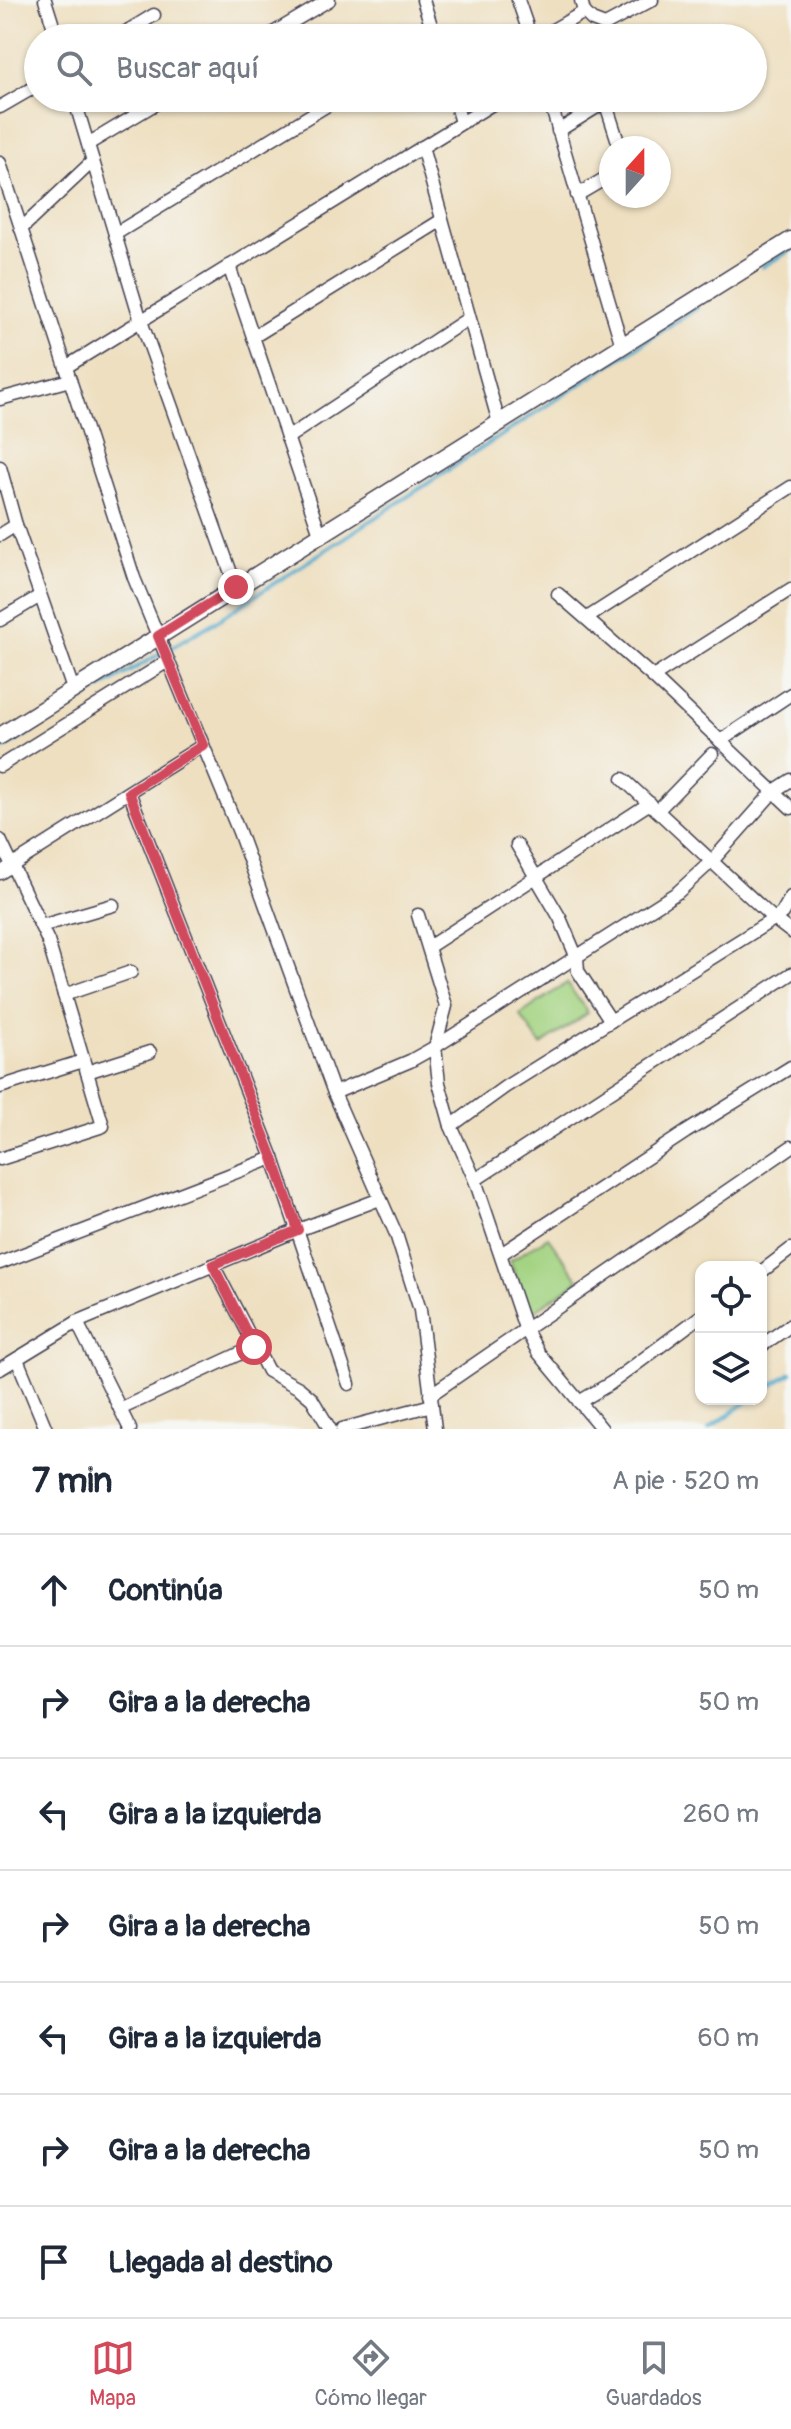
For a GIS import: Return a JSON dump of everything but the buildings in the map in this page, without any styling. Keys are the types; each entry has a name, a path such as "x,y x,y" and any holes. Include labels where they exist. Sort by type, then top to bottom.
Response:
{"street":[{"path":"45,0 53,24"},
{"path":"289,24 329,0"},
{"path":"423,0 431,24"},
{"path":"518,0 526,24"},
{"path":"607,24 652,0"},
{"path":"558,24 582,6 592,20 602,24"},
{"path":"139,24 154,15"},
{"path":"0,107 24,93"},
{"path":"78,112 141,321 236,587"},
{"path":"88,144 142,112"},
{"path":"115,234 316,112"},
{"path":"458,112 461,123"},
{"path":"0,399 68,374 141,321 479,112"},
{"path":"553,112 622,346"},
{"path":"558,131 587,112"},
{"path":"609,112 616,136"},
{"path":"422,147 499,423"},
{"path":"21,229 93,161"},
{"path":"0,163 134,578 239,832 334,1093 396,1234 420,1310 435,1429"},
{"path":"577,195 599,182"},
{"path":"253,337 442,220"},
{"path":"0,736 791,240"},
{"path":"229,266 320,534"},
{"path":"287,438 469,318"},
{"path":"0,467 16,525 73,689"},
{"path":"587,618 791,487"},
{"path":"0,535 16,525"},
{"path":"653,677 791,589"},
{"path":"558,594 653,677 791,808"},
{"path":"0,620 40,596"},
{"path":"0,766 168,661"},
{"path":"720,741 791,694"},
{"path":"0,873 203,745"},
{"path":"430,946 654,806 712,754"},
{"path":"623,779 791,932"},
{"path":"334,1093 435,1047 678,892 713,860 774,791 791,780"},
{"path":"129,792 273,1158 349,1384"},
{"path":"0,840 41,926 103,1126 0,1159"},
{"path":"517,845 560,918 577,958 578,971 611,1021"},
{"path":"451,1126 505,1087 774,919 782,913 791,897"},
{"path":"41,926 113,905"},
{"path":"418,915 446,1006 435,1047 439,1083 451,1126 475,1180 525,1328 538,1352 598,1424 581,1429"},
{"path":"64,995 131,972"},
{"path":"475,1180 791,974"},
{"path":"0,1087 150,1052"},
{"path":"501,1254 791,1067"},
{"path":"342,1429 431,1400 525,1328 791,1147"},
{"path":"0,1263 273,1158"},
{"path":"0,1369 77,1322 380,1199"},
{"path":"767,1267 791,1249"},
{"path":"213,1265 268,1371 312,1399 330,1429"},
{"path":"579,1402 611,1383 695,1320"},
{"path":"77,1322 130,1429"},
{"path":"767,1342 791,1325"},
{"path":"120,1409 254,1347"},
{"path":"17,1359 46,1429"}],"green space":[{"path":"567,983 588,1013 541,1045 520,1015"},
{"path":"548,1237 579,1280 530,1314 510,1261"}],"waterway":[{"path":"762,267 791,250"},
{"path":"0,751 215,622 697,308"},
{"path":"767,1388 791,1373"},
{"path":"709,1429 743,1405"}],"route":[{"path":"236,587 158,636 203,745 129,792 273,1158 298,1230 213,1265 254,1347"}]}
